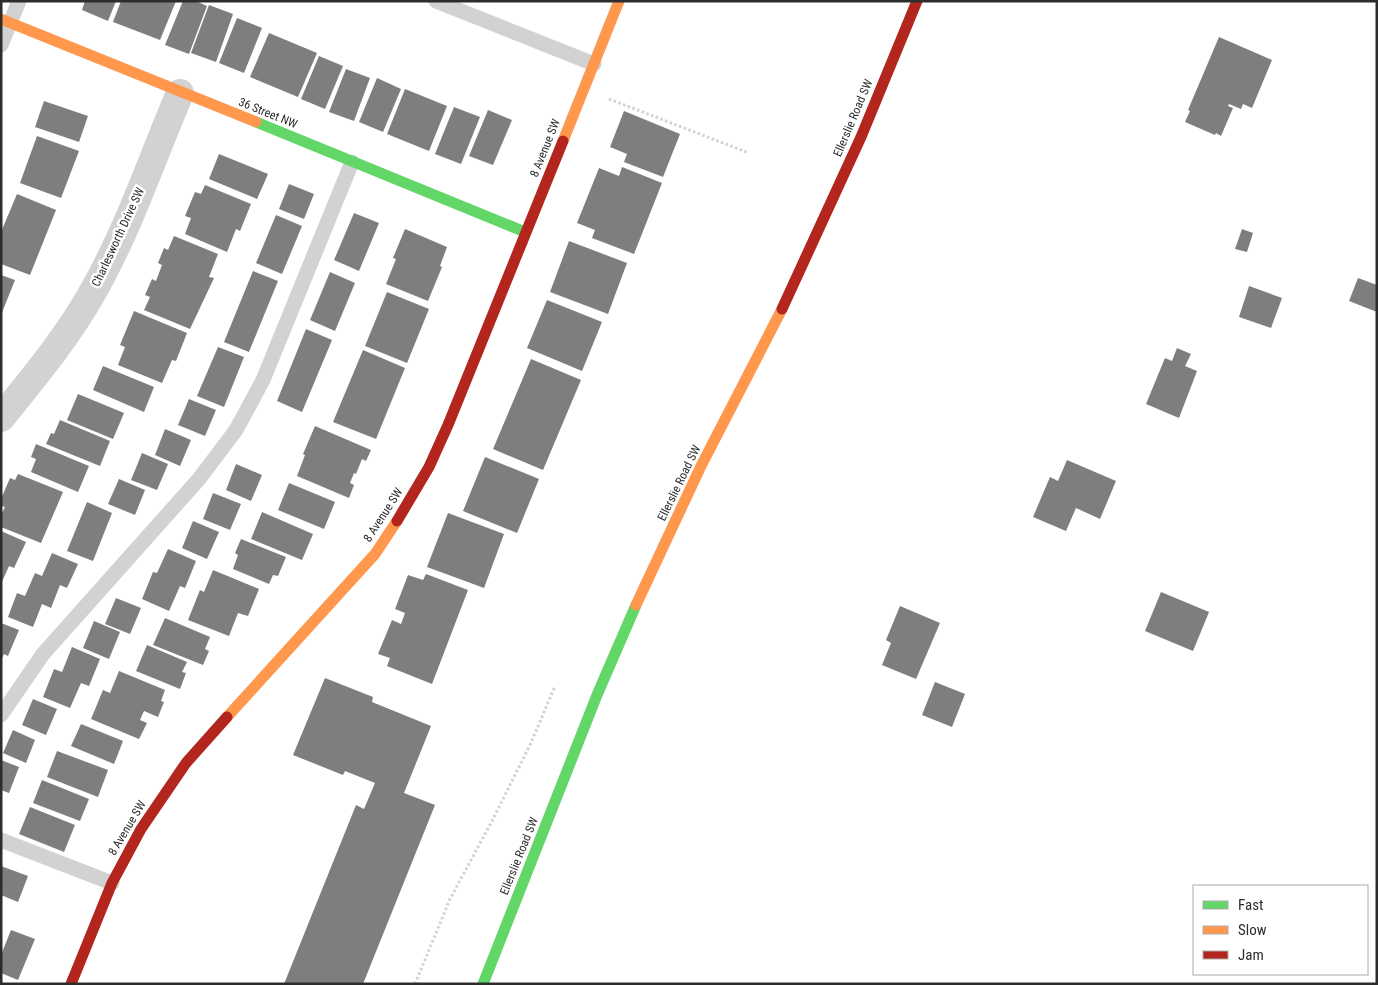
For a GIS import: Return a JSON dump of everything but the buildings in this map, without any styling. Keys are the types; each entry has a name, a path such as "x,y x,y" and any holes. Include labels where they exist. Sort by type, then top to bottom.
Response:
{"street":[{"name":"8 Avenue SW","path":"71,984 112,883 141,830 186,763 374,554 406,508 429,467 448,425 619,1"},
{"name":"Ellerslie Road SW","path":"482,984 597,695 641,595 701,466 763,348 812,246 861,137 917,1"},
{"name":"36 Street NW","path":"6,20 180,93 525,232"},
{"name":"Charlesworth Drive SW","path":"1,418 60,344 90,297 116,249 180,93"}],"lane":[{"path":"1,45 6,20 19,1"},
{"path":"436,1 594,64"},
{"path":"1,715 43,654 199,480 236,430 263,380 352,162"},
{"path":"1,840 112,883"}],"path":[{"path":"583,89 749,153"},
{"path":"416,984 450,899 522,760 555,686"}],"traffic: fast":[{"path":"256,122 525,232"},
{"path":"483,984 597,695 636,605"}],"traffic: slow":[{"path":"563,141 619,1"},
{"path":"1,19 256,122"},
{"path":"636,605 701,466 782,309"},
{"path":"227,717 375,554 397,521"}],"traffic: jam":[{"path":"782,309 861,137 917,1"},
{"path":"397,521 429,467 448,425 563,141"},
{"path":"71,984 112,883 141,829 186,763 227,717"}]}
